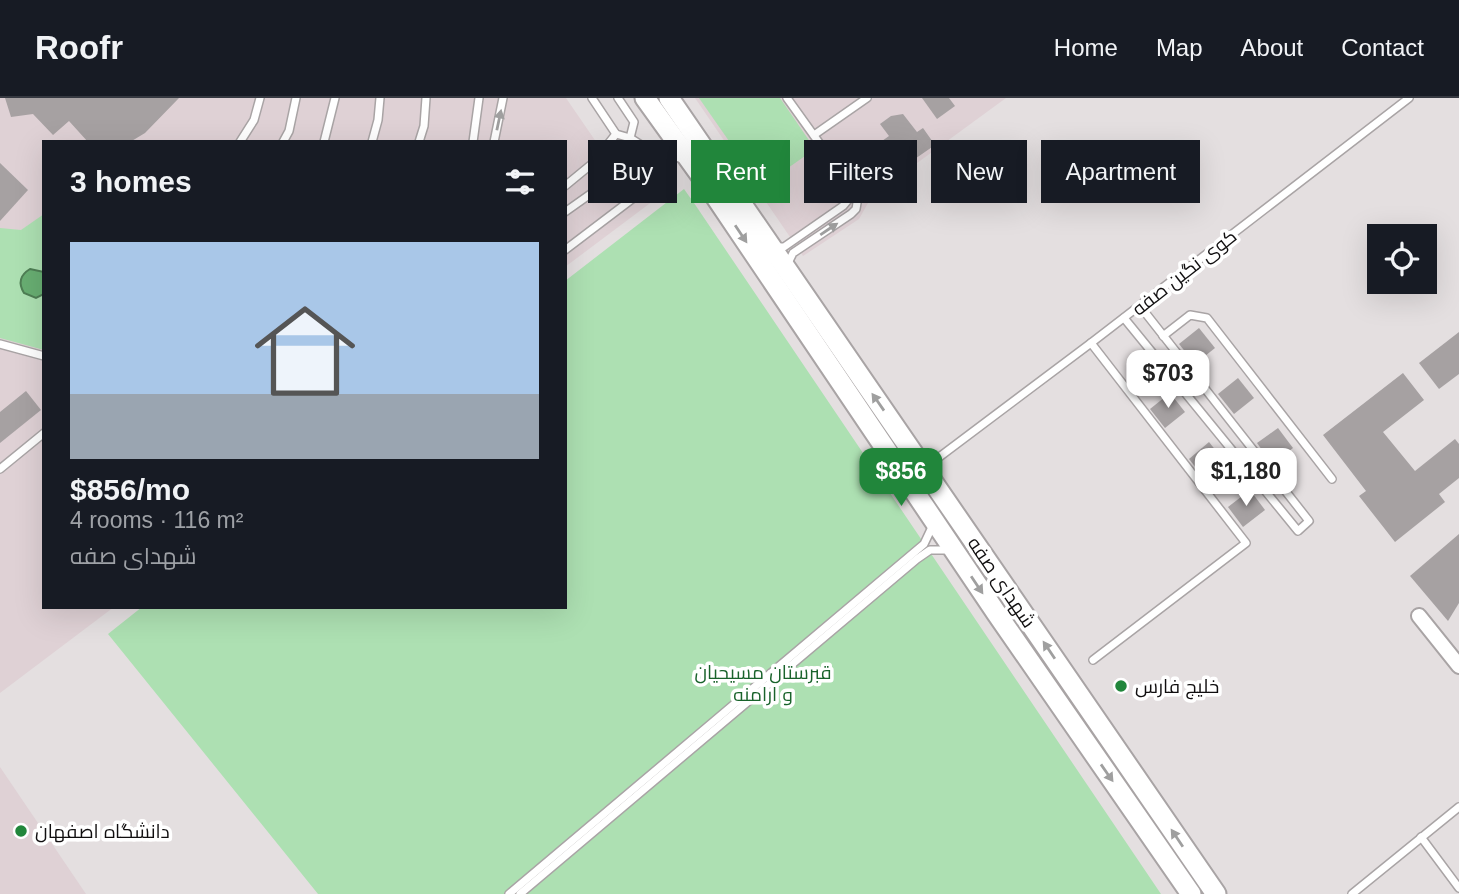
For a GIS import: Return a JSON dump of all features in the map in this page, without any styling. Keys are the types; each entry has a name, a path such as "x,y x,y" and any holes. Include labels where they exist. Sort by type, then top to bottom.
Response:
{"main road":[{"name":"شهدای صفه","path":"645,98 691,162"},
{"name":"شهدای صفه","path":"669,98 1216,894"},
{"name":"شهدای صفه","path":"719,203 1191,894"},
{"path":"1049,689 1067,677"}],"street":[{"path":"1419,616 1459,666"}],"lane":[{"path":"241,140 254,120 260,98"},
{"path":"284,140 289,131 296,98"},
{"path":"324,140 335,98"},
{"path":"373,140 380,98"},
{"path":"420,140 424,126 426,98"},
{"path":"473,140 479,98"},
{"path":"494,140 503,98"},
{"path":"592,98 616,134 691,163"},
{"path":"618,98 634,122 631,138"},
{"path":"787,98 818,140"},
{"path":"814,135 867,98"},
{"name":"کوی نگین صفه","path":"924,468 1091,344 1409,98"},
{"path":"611,140 616,134"},
{"path":"567,184 588,167"},
{"path":"567,211 588,196"},
{"path":"567,248 627,203"},
{"path":"771,246 784,247 846,203"},
{"path":"788,271 788,263 793,253 856,209 857,203"},
{"path":"1124,318 1298,531 1309,521 1139,306"},
{"path":"1163,336 1190,315 1207,318 1332,479"},
{"path":"0,344 42,355"},
{"path":"1091,344 1246,543 1093,660"},
{"path":"0,469 42,435"},
{"path":"509,894 924,544 934,521"},
{"path":"520,894 917,559 930,550 954,550"},
{"path":"1352,894 1362,891 1421,837 1459,807"},
{"path":"1421,837 1459,888"}],"shaded area":[{"path":"0,98 566,98 595,140 588,140 588,203 650,203 567,266 567,140 42,140 42,609 111,609 0,693"},
{"path":"695,98 1006,98 949,140 931,140 931,153 917,163 917,140 804,140 804,203 868,203 859,219 803,256 767,203 790,203 790,140 724,140"},
{"path":"30,269 42,272 42,295 36,298 24,293 21,280"},
{"name":"دانشگاه اصفهان","path":"0,767 86,894 0,894"}],"green space":[{"path":"699,98 780,98 809,140 804,140 804,157 790,167 790,140 728,140"},
{"name":"قبرستان مسیحیان و ارامنه","path":"684,189 1161,894 318,894 108,634 139,609 567,609 567,279 666,203 677,203 677,194"},
{"path":"42,215 42,349 0,338 0,228 21,230"}],"building":[{"path":"5,98 179,98 145,133 133,140 86,140 69,121 53,135 33,114 11,117"},
{"path":"922,98 949,98 955,106 937,119"},
{"path":"903,114 917,132 923,128 931,140 931,148 917,157 917,140 883,140 889,136 880,124 891,116"},
{"path":"0,163 28,190 0,221"},
{"path":"1199,328 1215,348 1195,364 1179,344"},
{"path":"1459,332 1459,374 1439,389 1419,363"},
{"path":"1403,373 1424,400 1383,432 1415,471 1455,439 1459,444 1459,478 1439,494 1445,502 1395,542 1359,496 1366,491 1323,435"},
{"path":"1238,378 1254,398 1234,414 1218,394"},
{"path":"26,391 41,410 0,443 0,412"},
{"path":"1170,393 1185,412 1165,428 1150,409"},
{"path":"1278,428 1293,448 1272,464 1257,443"},
{"path":"1209,442 1225,462 1205,479 1189,459"},
{"path":"1250,490 1265,510 1243,527 1228,507"},
{"path":"1459,534 1459,603 1448,621 1410,576"}],"place":[{"name":"خلیج فارس","path":"1121,686"},
{"name":"دانشگاه اصفهان","path":"21,831"}]}
